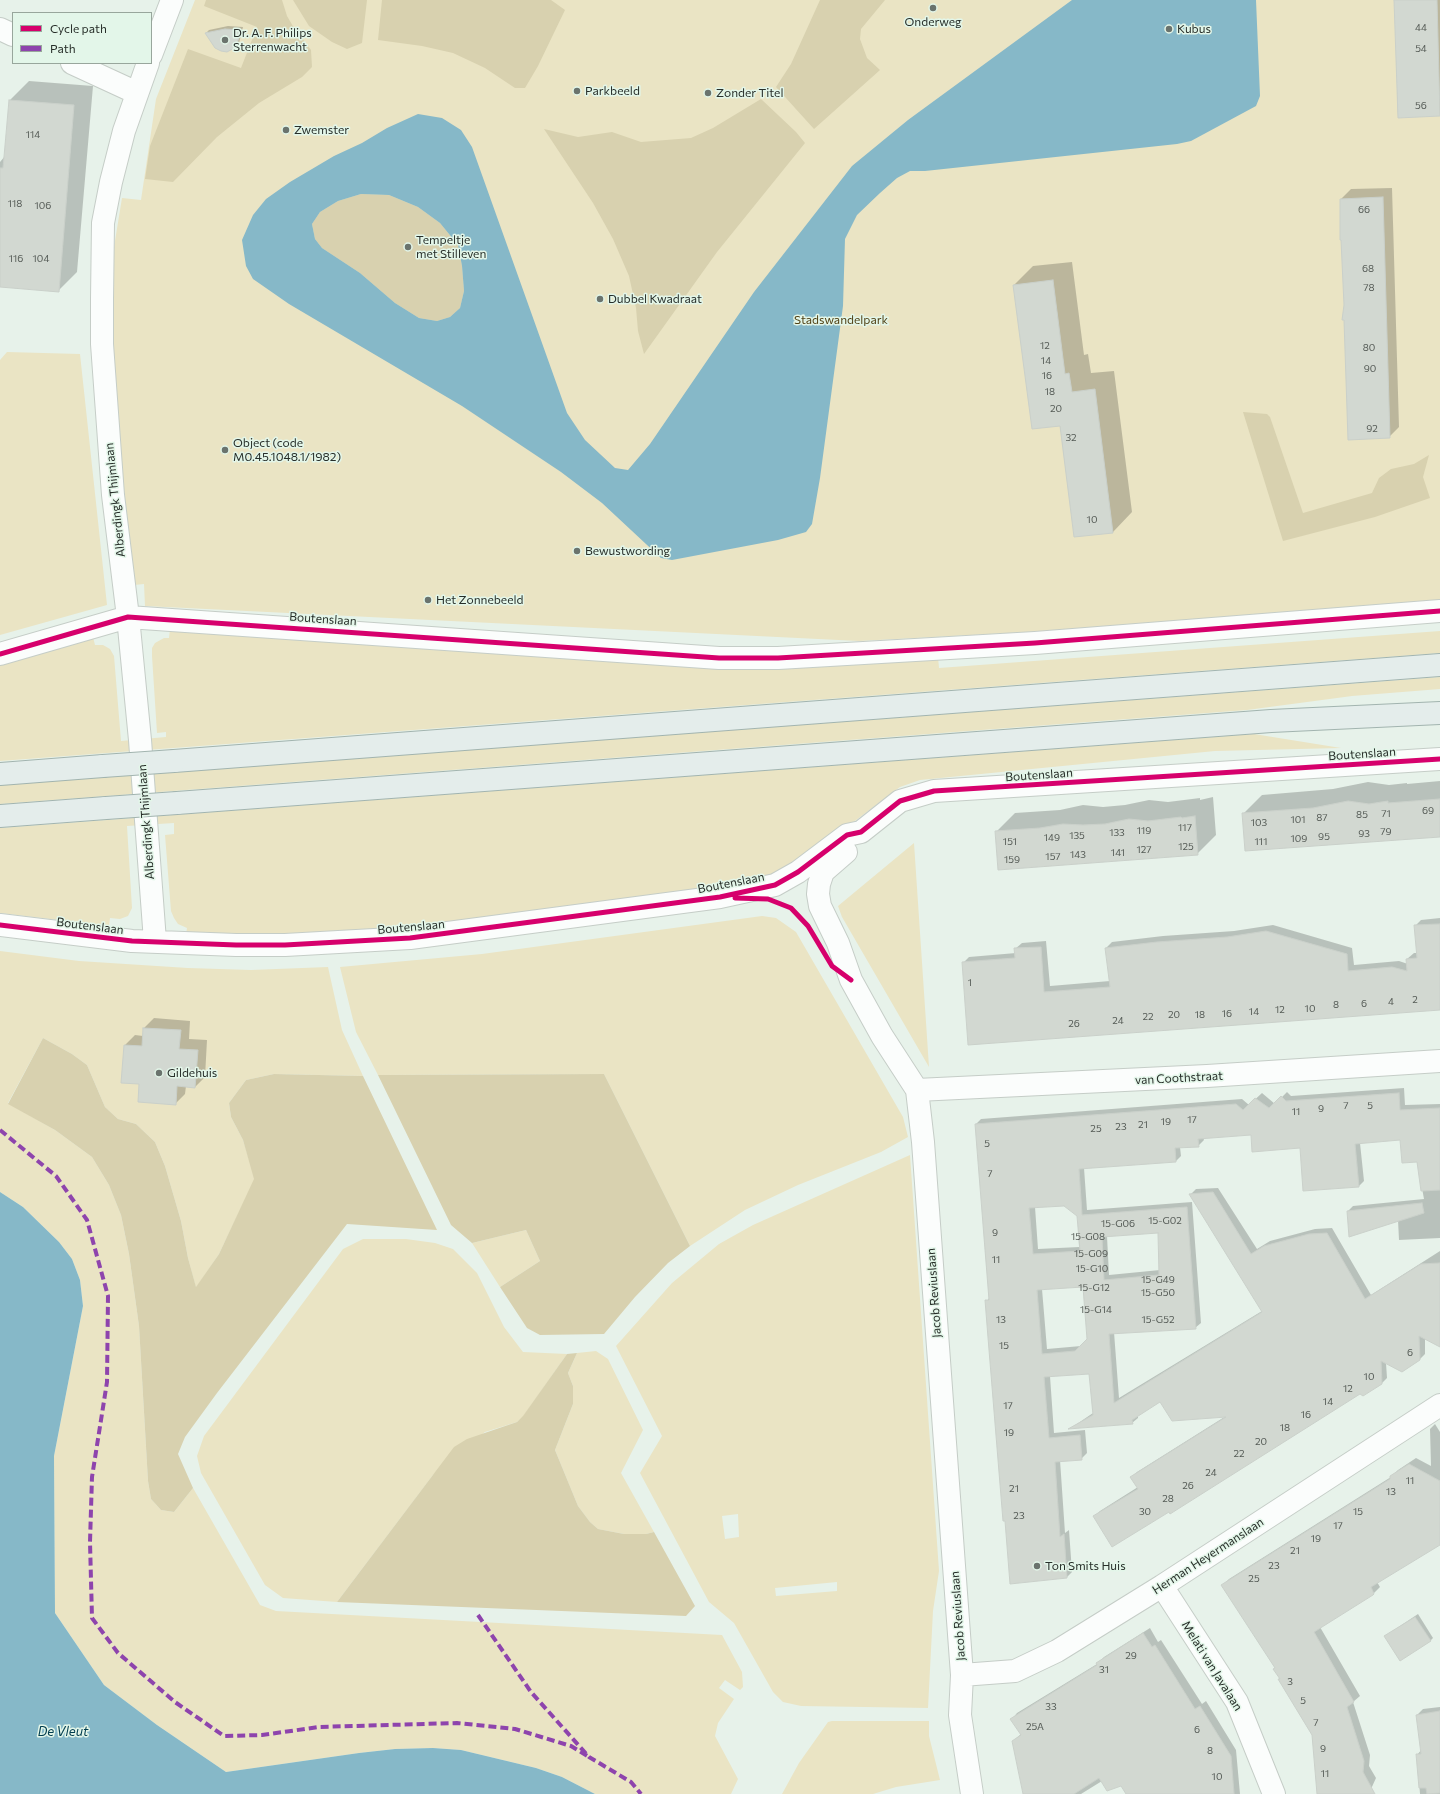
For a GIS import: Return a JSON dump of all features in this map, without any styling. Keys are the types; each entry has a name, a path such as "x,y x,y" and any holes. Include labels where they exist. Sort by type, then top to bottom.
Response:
{"main road":[{"path":"0,774 1440,665"},
{"path":"0,816 1271,722 1440,713"}],"street":[{"path":"152,52 172,0"},
{"path":"0,29 12,35"},
{"path":"74,64 137,93"},
{"name":"Alberdingk Thijmlaan","path":"148,64 124,131 111,182 103,224 102,344 113,495 128,617 140,740 155,941"},
{"name":"Boutenslaan","path":"0,654 128,617 531,643 719,658 778,658 1035,643 1440,611"},
{"name":"Boutenslaan","path":"0,925 132,941 236,945 285,945 410,938 720,897 775,885 798,872 847,835 861,832 900,801 934,791 1440,759"},
{"name":"Jacob Reviuslaan","path":"861,832 854,845 823,872 819,884 818,894 820,906 838,943 851,980 882,1036 917,1090 923,1142 962,1675 960,1715 972,1794"},
{"name":"van Coothstraat","path":"917,1090 1207,1076 1440,1061"},
{"name":"Herman Heyermanslaan","path":"962,1675 1015,1671 1057,1651 1162,1586 1440,1405"},
{"name":"Melati van Javalaan","path":"1162,1586 1237,1702 1274,1794"}],"green space":[{"name":"Stadswandelpark","path":"195,0 1440,0 1440,610 859,641 145,606 144,584 134,585 121,484 112,340 113,253 122,198 141,200 156,99"},
{"path":"7,352 80,354 107,605 0,635 0,360"},
{"path":"170,629 938,657 939,668 1440,631 1440,653 0,761 0,663 93,637 95,645 103,645 110,649 114,656 121,741 166,737 166,732 157,733 152,648 155,643 164,638 169,638"},
{"path":"1440,677 1440,689 1352,696 1247,710 0,804 0,785"},
{"path":"1254,734 1341,748 1215,751 920,780 900,787 795,866 767,879 736,886 406,928 270,935 186,935 187,928 178,924 171,911 165,835 174,834 174,823 127,826 132,908 128,916 120,919 110,918 109,926 0,913 0,828"},
{"path":"914,843 929,1067 842,917 838,906"},
{"path":"762,916 776,918 796,932 903,1117 908,1137 881,1152 798,1185 745,1210 690,1246 604,1074 378,1075 356,1032 340,967 482,954"},
{"path":"0,951 79,961 188,968 251,970 328,967 342,1030 363,1076 274,1074 246,1080 229,1103 231,1117 243,1140 255,1179 219,1254 196,1288 188,1258 181,1221 165,1166 155,1142 136,1124 118,1119 105,1107 87,1065 72,1054 43,1038 8,1103 55,1130 92,1157 109,1185 121,1215 129,1254 139,1326 148,1481 151,1499 161,1510 174,1512 193,1488 260,1605 276,1611 722,1635 742,1672 743,1687 740,1690 725,1680 719,1688 734,1699 718,1723 715,1736 738,1779 731,1794 595,1794 562,1777 536,1768 461,1750 433,1748 395,1749 359,1753 226,1772 157,1725 104,1685 55,1613 54,1456 83,1306 80,1280 72,1259 59,1242 23,1207 0,1192"},
{"path":"910,1155 939,1571 933,1611 928,1708 801,1706 783,1702 773,1692 734,1623 709,1602 640,1473 662,1436 616,1346 672,1283 719,1244 753,1225","holes":["738,1514 739,1537 725,1539 722,1516","837,1582 837,1591 776,1596 775,1588"]},
{"path":"526,1230 540,1261 500,1287 472,1243"},
{"path":"363,1239 406,1239 435,1243 453,1249 477,1273 504,1327 523,1352 567,1354 523,1417 517,1422 485,1432 433,1475 337,1602 283,1598 265,1585 201,1473 197,1456 204,1436 343,1249"},
{"path":"596,1351 608,1359 643,1430 621,1473 654,1532 646,1534 624,1534 598,1529 590,1522 578,1506 555,1450 573,1404 573,1386 568,1373 577,1353"},
{"path":"929,1721 929,1736 940,1780 896,1787 873,1794 782,1794 799,1763 828,1722"}],"shaded area":[{"path":"206,0 282,0 287,16 294,28 311,50 312,67 302,77 259,103 217,137 173,182 145,179 150,146 188,49 241,68 257,27 204,6"},
{"path":"293,0 367,0 362,43 347,49 332,42 309,26"},
{"path":"382,0 551,0 565,10 538,66 525,88 515,88 485,68 453,53 422,46 378,40"},
{"path":"820,0 885,0 861,29 860,39 867,58 880,70 814,129 776,87 791,64"},
{"path":"761,99 796,132 805,143 717,252 644,354 638,331 636,308 629,276 613,239 593,203 544,129 578,137 612,132 641,142 691,138 713,128"},
{"path":"361,194 389,195 418,207 440,223 458,245 462,266 464,291 460,308 450,317 437,321 419,318 395,303 360,273 322,248 315,239 312,224 320,212 338,201"},
{"path":"1243,412 1267,414 1270,417 1303,513 1372,493 1379,478 1391,469 1414,464 1429,455 1423,477 1430,498 1375,517 1283,541"},
{"path":"43,1038 72,1054 87,1065 105,1107 118,1119 136,1124 155,1142 165,1166 181,1221 188,1258 196,1287 219,1254 254,1179 243,1140 231,1117 229,1103 246,1080 274,1074 363,1076 437,1230 347,1224 185,1437 178,1454 193,1488 174,1512 161,1510 151,1499 148,1481 139,1326 129,1254 121,1215 109,1185 92,1157 55,1130 8,1104"},
{"path":"604,1074 690,1246 668,1263 635,1297 604,1334 540,1335 527,1328 500,1287 540,1261 526,1230 472,1243 451,1225 378,1075"},
{"path":"577,1353 568,1373 573,1386 573,1404 555,1450 578,1506 590,1522 598,1529 624,1534 646,1534 654,1532 695,1606 686,1616 337,1602 454,1447 467,1439 517,1422 523,1416 567,1354"}],"water":[{"path":"1072,0 1256,0 1260,96 1256,106 1191,141 1177,144 925,171 910,171 897,178 857,215 845,239 843,306 820,478 812,524 806,532 778,540 672,560 661,558 602,503 561,472 462,406 289,304 253,279 246,266 242,240 253,215 266,199 290,182 334,156 362,143 387,128 418,114 442,118 461,130 472,147 567,413 585,440 615,468 628,470 650,444 754,292 852,166 908,120","holes":["361,194 389,195 418,207 440,223 458,245 462,266 464,291 460,308 450,317 437,321 419,318 395,303 360,273 322,248 315,239 312,224 320,212 338,201"]},
{"name":"De Vleut","path":"0,1192 23,1207 59,1242 72,1259 80,1280 83,1306 54,1456 55,1613 104,1685 157,1725 226,1772 359,1753 395,1749 433,1748 461,1750 536,1768 562,1777 595,1794 0,1794"}],"building":[{"path":"1394,0 1437,0 1440,116 1398,118"},
{"name":"Dr. A. F. Philips Sterrenwacht","path":"225,29 241,30 236,47 227,52 215,48 205,33"},
{"path":"9,100 74,105 59,292 0,287 0,168 3,168"},
{"path":"1383,197 1390,438 1348,440 1344,320 1342,320 1344,305 1340,240 1340,199"},
{"path":"1053,280 1065,374 1069,373 1072,392 1095,389 1113,533 1074,537 1060,426 1032,429 1013,285"},
{"path":"1440,799 1440,837 1245,851 1242,813 1313,808 1348,801 1369,804 1388,801 1388,803"},
{"path":"1195,816 1198,855 998,870 995,831 1040,828 1063,824 1105,824 1129,819 1148,821"},
{"path":"1440,924 1440,1010 968,1045 962,962 1015,958 1014,948 1041,947 1044,992 1110,987 1105,948 1157,942 1227,937 1266,931 1347,954 1348,971 1392,967 1407,971 1406,959 1417,958 1414,925"},
{"name":"Gildehuis","path":"143,1028 181,1030 179,1049 198,1050 195,1088 177,1086 176,1105 138,1102 139,1084 121,1083 124,1045 142,1046"},
{"path":"1399,1093 1400,1110 1440,1108 1440,1190 1421,1191 1417,1162 1402,1163 1400,1140 1355,1144 1359,1187 1303,1191 1300,1148 1252,1152 1251,1135 1198,1139 1199,1147 1175,1148 1176,1162 1079,1169 1082,1215 1187,1207 1196,1329 1109,1334 1114,1403 1262,1312 1189,1194 1213,1192 1251,1254 1264,1246 1309,1234 1327,1233 1365,1299 1421,1264 1440,1263 1440,1347 1419,1336 1420,1360 1402,1372 1381,1361 1382,1384 1363,1396 1360,1394 1170,1514 1169,1512 1112,1547 1093,1516 1138,1489 1130,1477 1226,1417 1172,1421 1160,1402 1132,1420 1133,1424 1068,1429 1093,1415 1089,1374 1044,1377 1049,1438 1080,1435 1082,1460 1055,1462 1060,1537 1064,1534 1067,1578 1010,1584 1005,1521 1003,1521 985,1300 989,1300 975,1124 1236,1104 1243,1110 1255,1098 1269,1108 1281,1096 1286,1101","holes":["1064,1206 1077,1216 1080,1251 1033,1254 1029,1208","1158,1233 1159,1275 1104,1280 1102,1237","1083,1287 1087,1339 1075,1351 1042,1354 1037,1290"]},
{"path":"1422,1203 1424,1213 1349,1237 1347,1211"},
{"path":"1409,1464 1440,1481 1440,1545 1371,1587 1374,1594 1373,1595 1314,1632 1354,1702 1347,1707 1364,1761 1363,1772 1375,1794 1317,1794 1312,1735 1278,1679 1280,1679 1273,1669 1275,1668 1221,1585 1390,1479 1390,1476"},
{"path":"1415,1617 1431,1641 1400,1661 1384,1636"},
{"path":"1143,1633 1152,1647 1155,1645 1195,1709 1200,1706 1231,1756 1234,1794 1126,1794 1121,1786 1107,1791 1099,1778 1074,1794 1023,1794 1012,1741 1021,1735 1010,1719 1097,1665 1096,1663"},
{"path":"1440,1711 1440,1793 1427,1794 1426,1788 1419,1788 1416,1754 1421,1754 1416,1715"}],"marked path":[{"path":"0,1130 56,1176 87,1220 108,1296 107,1382 92,1477 90,1542 92,1618 118,1653 175,1702 224,1736 262,1735 319,1727 457,1723 515,1729 571,1746 589,1757"},
{"path":"478,1615 531,1692 589,1757 631,1782 641,1794"}],"cycle path":[{"path":"0,654 128,617 719,658 778,658 1035,643 1440,611"},
{"path":"0,925 132,941 236,945 285,945 410,938 720,897 775,885 798,872 847,835 861,832 900,801 934,791 1440,759"},
{"path":"735,898 768,899 791,908 808,926 832,966 851,980"}],"place":[{"name":"Onderweg","path":"933,8"},
{"name":"Kubus","path":"1169,29"},
{"name":"Dr. A. F. Philips Sterrenwacht","path":"225,40"},
{"name":"Parkbeeld","path":"577,91"},
{"name":"Zonder Titel","path":"708,93"},
{"name":"Zwemster","path":"286,130"},
{"name":"Tempeltje met Stilleven","path":"408,247"},
{"name":"Dubbel Kwadraat","path":"600,299"},
{"name":"Object (code M0.45.1048.1/1982)","path":"225,450"},
{"name":"Bewustwording","path":"577,551"},
{"name":"Het Zonnebeeld","path":"428,600"},
{"name":"Gildehuis","path":"159,1073"},
{"name":"Ton Smits Huis","path":"1037,1566"}]}
